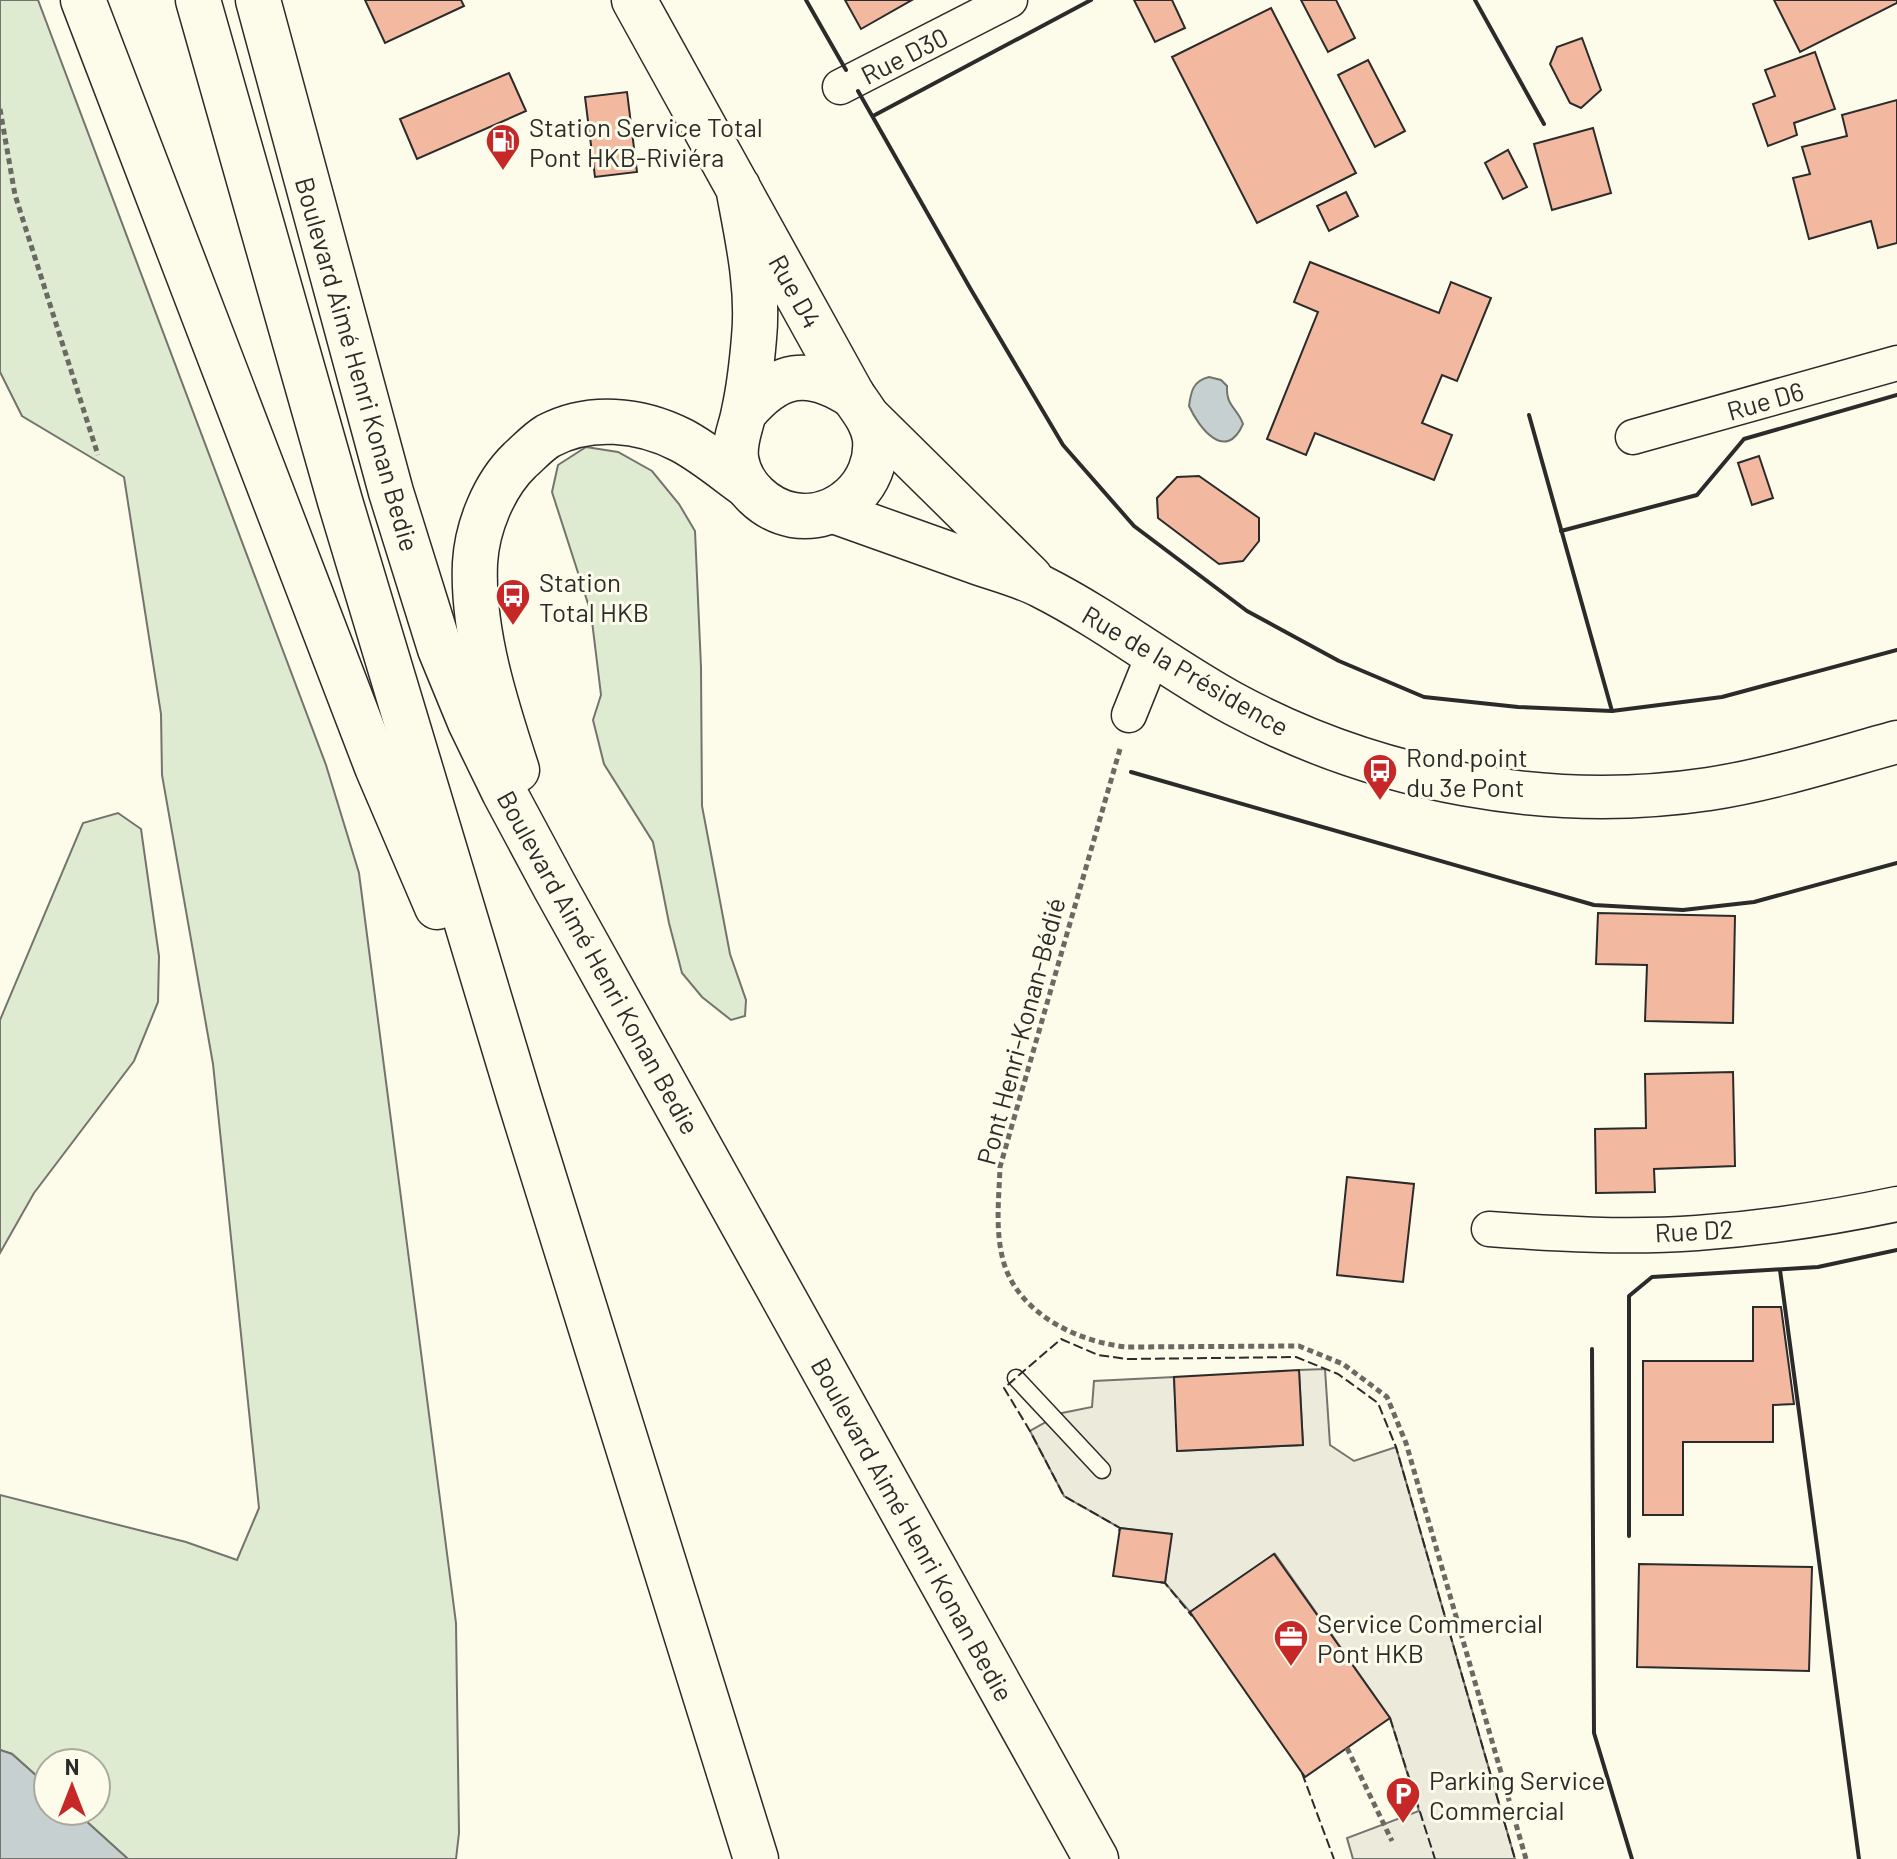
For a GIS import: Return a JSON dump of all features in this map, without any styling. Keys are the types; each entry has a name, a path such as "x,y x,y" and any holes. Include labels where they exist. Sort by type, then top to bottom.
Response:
{"main road":[{"path":"83,0 377,767 519,1097"},
{"name":"Boulevard Aimé Henri Konan Bedie","path":"198,0 340,501 519,1097 756,1859"},
{"name":"Boulevard Aimé Henri Konan Bedie","path":"258,0 391,492 440,649 470,722 555,887 1096,1859"},
{"name":"Rue D4","path":"634,0 875,438 873,461 865,482 850,500 831,511"},
{"name":"Rue D4","path":"738,187 752,261 754,298 754,337 744,413 736,436 736,461 746,485"},
{"path":"744,413 760,393 782,381 807,377 832,382 860,406"},
{"path":"555,887 504,731 479,619 475,562 486,511 508,472 545,437 577,423 604,420 648,428 682,440 746,485 771,508 794,515 817,515 831,511"}],"street":[{"name":"Rue D30","path":"840,87 1010,0"},
{"name":"Rue D6","path":"1633,437 1897,363"},
{"name":"Rue de la Présidence","path":"860,406 1040,586"},
{"name":"Rue de la Présidence","path":"831,511 1040,586 1233,703 1307,738 1399,770 1475,787 1532,794 1624,797 1708,789 1765,779 1897,742"},
{"path":"1129,715 1154,653"},
{"name":"Rue D2","path":"1489,1229 1552,1233 1695,1233 1825,1219 1897,1204"}],"lane":[{"path":"1016,1378 1102,1470"}],"path":[{"path":"0,109 15,195 98,455"},
{"name":"Pont Henri-Konan-Bédié","path":"1129,715 1000,1167 997,1224 1003,1262 1023,1300 1060,1326 1101,1344 1127,1347 1299,1346 1343,1364 1387,1397 1406,1443 1526,1859"},
{"path":"1347,1748 1392,1841"}],"green space":[{"path":"0,0 38,0 326,765 359,873 456,1623 459,1833 456,1859 128,1859 93,1827 112,1827 112,1747 32,1747 32,1772 12,1754 0,1750 0,1495 186,1542 237,1560 259,1508 213,1064 162,775 161,714 124,477 22,416 0,372"},
{"path":"586,447 618,452 652,471 679,504 695,531 701,667 702,806 730,954 746,1000 745,1016 731,1020 702,997 682,973 653,842 604,764 593,720 601,695 591,613 552,492 558,465"},
{"path":"118,813 141,829 159,956 158,1002 134,1061 34,1193 0,1253 0,1020 83,823"}],"shaded area":[{"path":"1209,377 1221,380 1227,386 1230,403 1243,424 1229,441 1213,438 1206,432 1189,406 1194,387"},
{"path":"1325,1369 1330,1445 1354,1461 1396,1447 1515,1859 1353,1859 1347,1838 1419,1811 1390,1718 1275,1554 1190,1612 1165,1583 1171,1535 1120,1528 1064,1496 1030,1431 1062,1413 1092,1407 1094,1381 1174,1377 1178,1451 1303,1445 1299,1370"},
{"path":"0,1750 12,1754 32,1772 32,1827 93,1827 128,1859 0,1859"}],"building":[{"path":"365,0 461,0 464,6 385,43"},
{"path":"845,0 912,0 861,29"},
{"path":"1134,0 1172,0 1185,28 1155,42"},
{"path":"1301,0 1336,0 1355,38 1328,52"},
{"path":"1774,0 1897,0 1897,3 1800,52"},
{"path":"1271,8 1356,173 1257,223 1172,57"},
{"path":"1582,38 1601,90 1581,108 1570,103 1550,64 1557,47"},
{"path":"1815,52 1835,109 1794,123 1797,135 1768,146 1753,104 1775,96 1765,70"},
{"path":"1368,60 1405,131 1375,147 1338,75"},
{"path":"509,73 526,111 417,159 400,119"},
{"path":"627,92 637,172 595,177 585,97"},
{"path":"1897,100 1897,243 1878,248 1871,221 1809,239 1793,178 1810,174 1802,147 1847,136 1842,115"},
{"path":"1593,128 1611,193 1552,210 1534,144"},
{"path":"1508,150 1527,187 1503,199 1485,163"},
{"path":"1346,192 1358,216 1329,231 1317,206"},
{"path":"1310,262 1439,313 1451,282 1491,298 1457,381 1442,375 1422,423 1452,435 1434,480 1315,433 1306,455 1267,439 1318,312 1294,302"},
{"path":"1759,456 1773,498 1752,505 1738,463"},
{"path":"1199,476 1259,518 1259,541 1243,561 1219,564 1158,518 1157,498 1177,477"},
{"path":"1598,913 1735,916 1733,1023 1645,1021 1647,965 1596,964"},
{"path":"1733,1072 1735,1166 1654,1169 1655,1192 1596,1193 1595,1129 1646,1128 1645,1074"},
{"path":"1347,1177 1414,1184 1403,1282 1337,1275"},
{"path":"1753,1307 1781,1307 1794,1404 1773,1405 1773,1442 1683,1442 1683,1515 1643,1515 1643,1361 1753,1361"},
{"path":"1299,1370 1303,1445 1177,1451 1174,1377"},
{"path":"1120,1528 1172,1534 1165,1583 1113,1576"},
{"path":"1274,1554 1390,1718 1305,1777 1190,1612"},
{"path":"1639,1564 1812,1567 1809,1671 1637,1667"}],"fence":[{"path":"1119,1531 1120,1528 1064,1496 1004,1388 1061,1339 1098,1355 1127,1359 1296,1357 1338,1374 1378,1403 1396,1447 1515,1859"},
{"path":"1160,1582 1165,1583 1192,1616"},
{"path":"1390,1718 1435,1859"},
{"path":"1302,1773 1334,1859"}],"wall":[{"path":"806,0 846,70"},
{"path":"873,116 1091,0"},
{"path":"1475,0 1544,124"},
{"path":"858,91 1063,445 1134,526 1247,611 1339,661 1424,697 1518,707 1612,711 1722,697 1897,650"},
{"path":"1561,531 1697,495 1744,439 1897,395"},
{"path":"1529,415 1612,711"},
{"path":"1131,772 1594,905 1683,910 1754,902 1897,863"},
{"path":"1629,1536 1629,1296 1652,1277 1818,1267 1897,1250"},
{"path":"1780,1270 1859,1859"},
{"path":"1592,1349 1594,1733 1632,1859"}],"place":[{"name":"Station Service Total Pont HKB-Riviéra","path":"503,172"},
{"name":"Station Total HKB","path":"513,627"},
{"name":"Rond point du 3e Pont","path":"1380,802"},
{"name":"Service Commercial Pont HKB","path":"1291,1668"},
{"name":"Parking Service Commercial","path":"1403,1825"}]}
